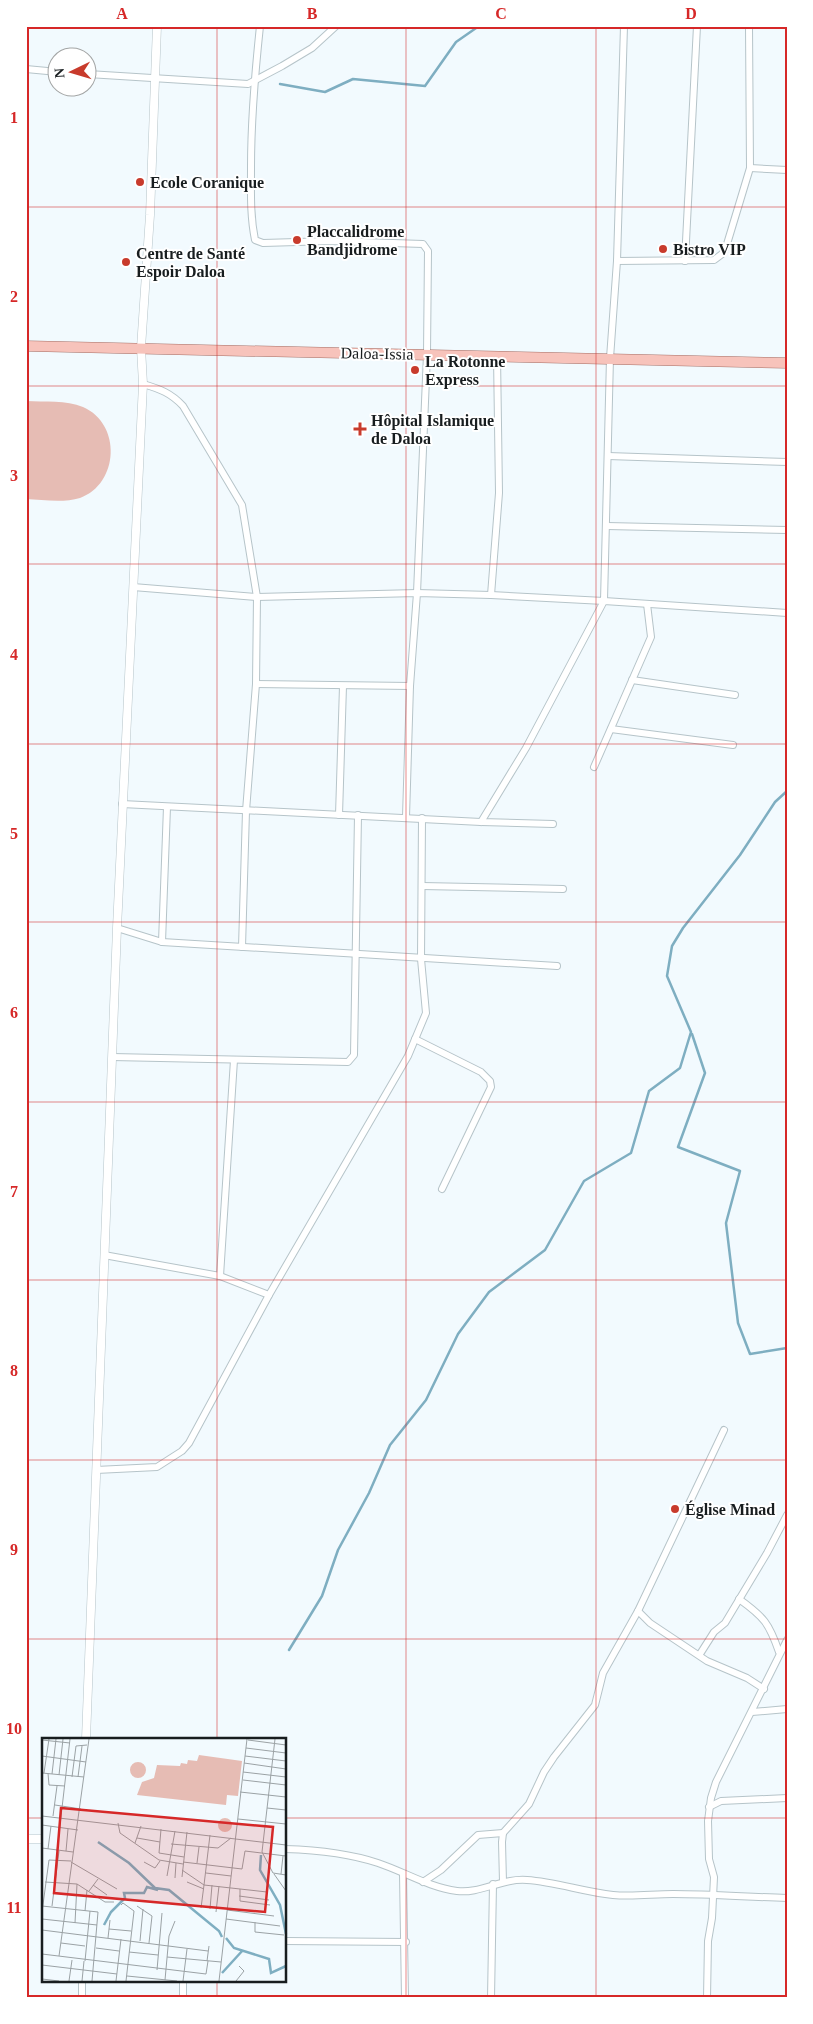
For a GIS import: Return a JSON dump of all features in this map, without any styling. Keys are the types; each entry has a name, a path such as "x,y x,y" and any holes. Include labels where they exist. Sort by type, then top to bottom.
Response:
{"main road":[{"name":"Daloa-Issia","path":"26,346 787,363"}],"street":[{"path":"86,1738 116,928 143,384 141,348 150,215 157,26"},
{"path":"260,26 254,80 250,219 256,240 263,243 331,241 424,244 428,251 427,354 417,593 410,686 406,817"},
{"path":"98,75 248,84 312,48 336,26"},
{"path":"481,822 526,748 604,601 610,358 617,261 624,26"},
{"path":"685,260 697,26"},
{"path":"617,261 714,260 722,254 727,244 750,168 749,26"},
{"path":"26,69 48,71"},
{"path":"750,168 787,170"},
{"path":"491,594 499,493 497,356"},
{"path":"143,384 163,390 174,396 183,406 242,505 257,597 256,684 246,811 242,947"},
{"path":"608,456 787,462"},
{"path":"607,526 787,530"},
{"path":"133,587 257,597 417,593 491,594 787,613"},
{"path":"594,767 651,637 647,604"},
{"path":"632,680 735,695"},
{"path":"256,684 410,686"},
{"path":"339,815 343,686"},
{"path":"611,728 733,745"},
{"path":"122,804 553,824"},
{"path":"162,942 167,807"},
{"path":"112,1057 348,1062 354,1055 358,815"},
{"path":"96,1470 158,1467 182,1451 189,1443 269,1295 403,1064 426,1013 421,959 422,818"},
{"path":"422,886 564,889"},
{"path":"116,928 162,942 557,966"},
{"path":"414,1040 481,1072 490,1081 491,1087 442,1188"},
{"path":"220,1276 234,1060"},
{"path":"104,1255 220,1276 269,1295"},
{"path":"503,1882 502,1842 504,1833 528,1804 544,1772 570,1734 590,1713 597,1699 603,1673 638,1612 724,1430"},
{"path":"700,1654 714,1632 725,1623 787,1515"},
{"path":"739,1599 760,1614 771,1629 779,1652"},
{"path":"638,1612 650,1623 700,1654 717,1667 747,1678 764,1689"},
{"path":"707,1998 708,1940 712,1918 714,1877 709,1859 709,1807 716,1782 764,1689 779,1652 787,1640"},
{"path":"752,1712 787,1709"},
{"path":"709,1807 721,1801 787,1798"},
{"path":"423,1882 442,1870 478,1836 504,1833"},
{"path":"26,1839 42,1839"},
{"path":"286,1849 311,1850 351,1856 378,1863 423,1882 464,1891 471,1891 503,1882 525,1880 540,1881 614,1895 673,1894 787,1898"},
{"path":"403,1874 406,1942 405,1998"},
{"path":"491,1998 494,1884"},
{"path":"286,1941 406,1942"},
{"path":"82,1982 82,1998"},
{"path":"183,1982 183,1998"}],"shaded area":[{"path":"26,401 63,402 83,407 96,415 104,426 111,454 108,468 102,480 93,491 80,498 67,500 26,499"}],"waterway":[{"path":"280,84 325,92 353,79 425,86 456,42 479,26"},
{"path":"289,1650 322,1596 338,1550 369,1493 390,1445 426,1400 458,1334 489,1292 545,1250 584,1181 631,1153 649,1091 680,1068 691,1032 667,976 672,946 683,928 740,855 775,802 787,791"},
{"path":"692,1034 705,1073 678,1147 740,1171 726,1223 738,1323 750,1354 787,1348"}],"place":[{"name":"Ecole Coranique","path":"140,182"},
{"name":"Placcalidrome Bandjidrome","path":"297,240"},
{"name":"Bistro VIP","path":"663,249"},
{"name":"Centre de Santé Espoir Daloa","path":"126,262"},
{"name":"La Rotonne Express","path":"415,370"},
{"name":"Hôpital Islamique de Daloa","path":"360,429"},
{"name":"Église Minad","path":"675,1509"}]}
